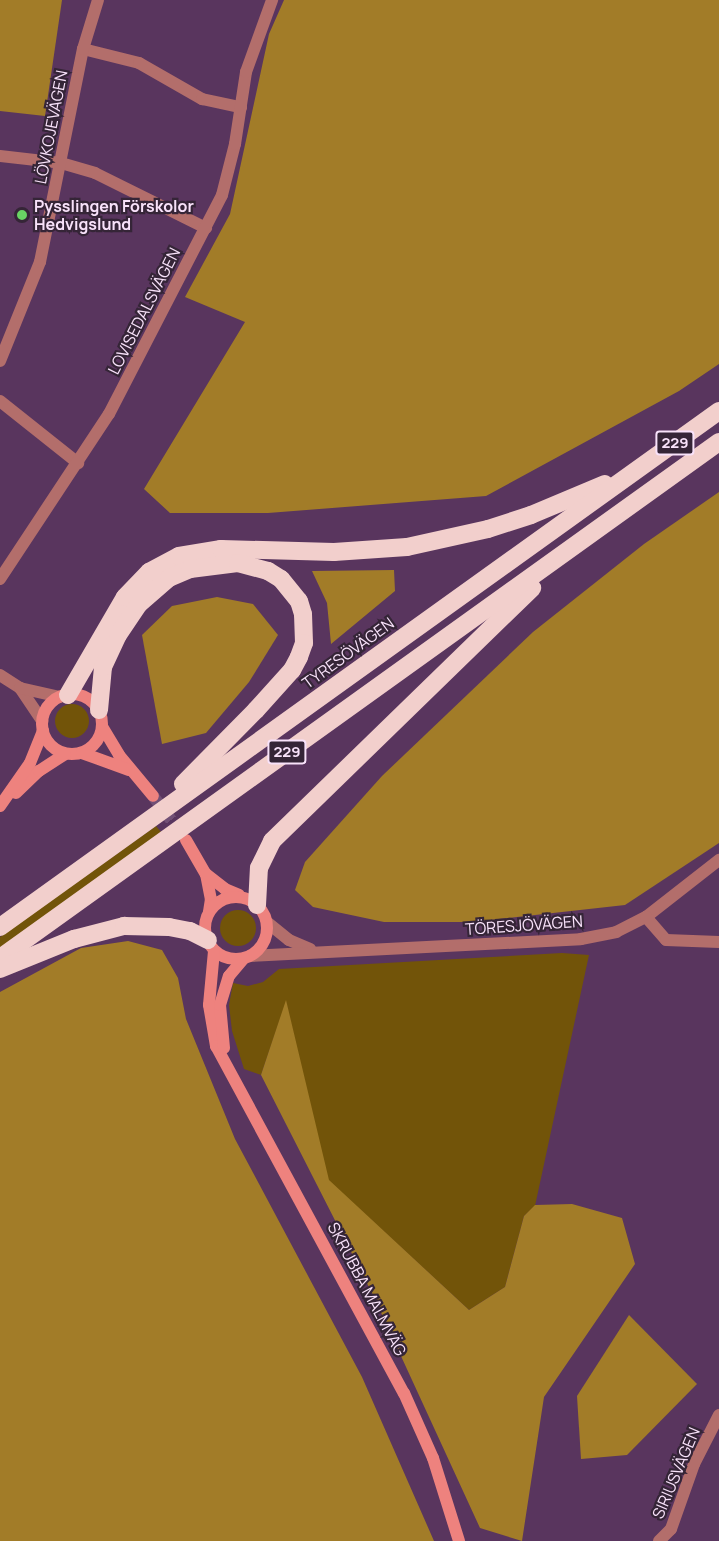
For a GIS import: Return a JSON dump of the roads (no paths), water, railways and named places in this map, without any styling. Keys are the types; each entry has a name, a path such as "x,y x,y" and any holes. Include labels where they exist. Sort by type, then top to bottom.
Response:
{"highway":[{"name":"TYRESÖVÄGEN","path":"0,927 719,411"},
{"name":"229","path":"0,958 719,442"},
{"path":"64,696 125,597 149,572 180,556 221,549 371,551 444,541 531,515 636,470"},
{"path":"257,905 259,868 272,841 573,547"},
{"path":"99,710 103,667 118,635 139,604 169,578 190,569 238,563 268,571 281,579 298,601 303,614 304,643 292,670 219,750 142,825"},
{"path":"0,969 74,939 123,926 169,927 190,931 211,946"}],"street":[{"name":"LÖVKOJEVÄGEN","path":"0,361 40,262 83,49 98,0"},
{"name":"LOVISEDALSVÄGEN","path":"0,579 109,414 222,195 246,72 272,0"},
{"path":"83,49 139,63 201,99 241,107"},
{"path":"0,156 61,163 95,174 206,228"},
{"path":"0,400 78,463"},
{"path":"0,675 20,688 88,699 99,710 103,728 132,772 153,796"},
{"path":"20,688 54,749 65,754 82,753 132,772"},
{"path":"0,807 30,763 43,726 46,709 64,696"},
{"path":"82,753 97,743 103,728"},
{"path":"0,807 39,771 65,754"},
{"path":"186,840 206,874 211,899 205,932 211,946 232,959 247,957 261,948 267,936 268,923 257,905 249,898 225,889 206,874"},
{"name":"TÖRESJÖVÄGEN","path":"247,957 317,951 407,949 581,939 616,933 646,917 719,860"},
{"path":"209,912 217,903 239,896"},
{"path":"646,917 666,940 719,942"},
{"name":"TÖRESJÖVÄGEN","path":"268,923 298,945 317,951"},
{"name":"SKRUBBA MALMVÄG","path":"211,946 208,1005 216,1046 404,1393 433,1458 459,1541"},
{"name":"SKRUBBA MALMVÄG","path":"226,1061 220,1028 220,1005 229,976 247,957"},
{"name":"SIRIUSVÄGEN","path":"659,1541 670,1529 694,1464 719,1415"}],"tunnel":[{"path":"153,796 183,836"}],"place":[{"name":"Pysslingen Förskolor Hedvigslund","path":"22,215"}]}
